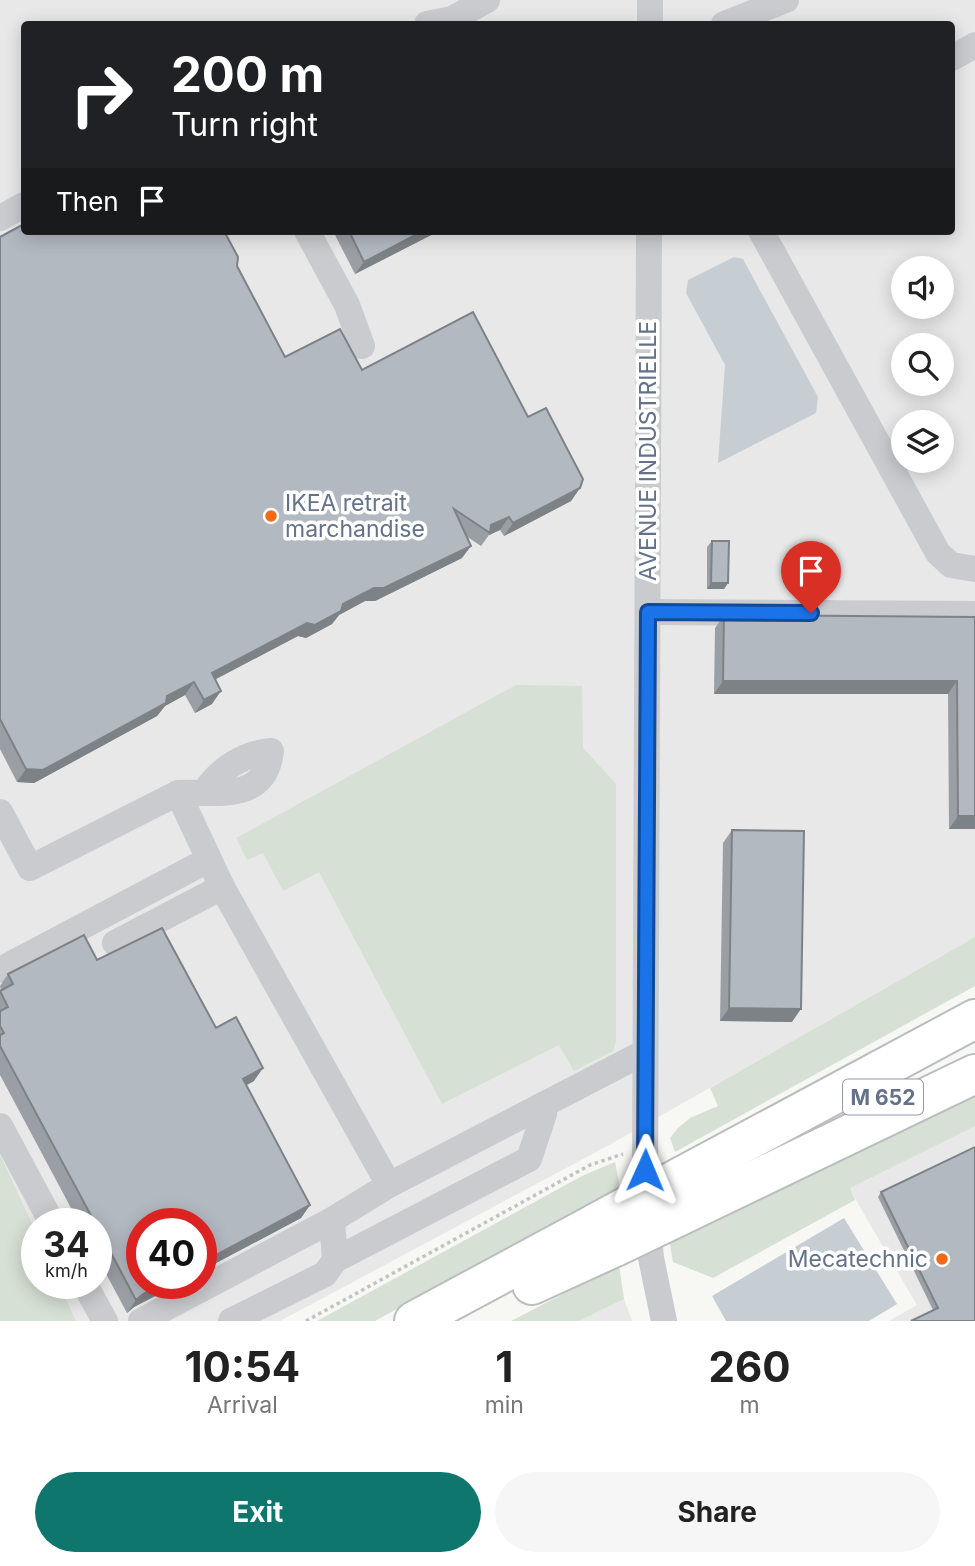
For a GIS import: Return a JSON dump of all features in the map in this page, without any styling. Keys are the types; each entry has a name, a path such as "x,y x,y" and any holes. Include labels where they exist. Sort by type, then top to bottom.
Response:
{"highway":[{"name":"M 652","path":"414,1321 617,1243 687,1196 975,1019"},
{"name":"M 652","path":"687,1196 975,1047"},
{"path":"687,1196 975,1074"},
{"path":"466,1321 617,1243"}],"street":[{"path":"442,21 452,19 487,0"},
{"path":"650,0 650,21"},
{"path":"732,21 786,0"},
{"path":"955,56 975,46"},
{"path":"0,218 21,207"},
{"path":"309,235 347,305 362,346"},
{"name":"AVENUE INDUSTRIELLE","path":"649,235 645,1189 617,1243 664,1321"},
{"path":"763,235 938,554 951,565 969,571 975,569"},
{"path":"648,612 975,614"},
{"path":"0,812 30,868 178,793 205,792"},
{"path":"178,793 222,887 389,1185"},
{"path":"0,970 208,860"},
{"path":"115,943 222,887"},
{"path":"141,1321 332,1220 389,1185 645,1052"},
{"path":"230,1321 325,1274 335,1260 528,1159 544,1114 539,1107"},
{"path":"0,1126 44,1208"},
{"path":"332,1220 335,1260"},
{"path":"93,1299 105,1321"}],"path":[{"path":"306,1321 590,1165 646,1150"}],"shaded area":[{"path":"0,0 975,0 975,937 611,1144 280,1321 76,1321 66,1299 112,1299 112,1208 25,1208 0,1154"},
{"path":"734,257 743,259 818,397 816,413 718,463 725,365 686,293 688,280"},
{"path":"516,685 582,686 583,748 616,784 616,1041 613,1051 574,1071 559,1045 442,1104 319,872 283,891 263,853 247,860 236,838"},
{"path":"975,937 975,986 675,1152 670,1138 678,1128 690,1118 718,1106 710,1088"},
{"path":"975,1089 975,1126 850,1188 855,1200 713,1278 673,1262 669,1239"},
{"name":"Mecatechnic","path":"975,1116 975,1321 889,1321 917,1305 849,1188"},
{"path":"0,1154 25,1208 21,1208 21,1299 66,1299 76,1321 0,1321"},
{"path":"615,1162 620,1187 375,1321 317,1321 582,1176"},
{"path":"844,1218 897,1304 869,1321 726,1321 712,1296"},
{"path":"619,1265 624,1299 579,1321 511,1321"},
{"path":"624,1299 632,1321 579,1321"}],"building":[{"name":"IKEA retrait marchandise","path":"21,226 21,235 226,235 238,257 237,266 285,357 340,329 362,370 473,312 528,417 546,408 583,479 580,488 513,523 509,517 491,525 490,533 454,509 471,546 384,588 374,588 343,604 341,611 315,625 307,623 212,673 221,691 204,700 194,682 167,696 166,703 43,770 26,769 0,719 0,237"},
{"path":"351,235 415,235 364,262"},
{"path":"712,541 729,541 728,583 711,583"},
{"path":"724,615 975,617 975,816 958,816 957,681 723,681"},
{"path":"732,830 804,831 801,1009 729,1008"},
{"path":"162,928 216,1028 236,1017 263,1068 243,1079 310,1205 217,1254 217,1208 126,1208 126,1281 112,1255 112,1208 87,1208 0,1046 0,1035 4,1033 0,1026 0,1011 8,1007 0,991 13,984 8,974 84,935 97,960"},
{"name":"Mecatechnic","path":"975,1147 975,1321 911,1321 938,1308 881,1192"}],"place":[{"name":"IKEA retrait marchandise","path":"271,516"},
{"name":"Mecatechnic","path":"942,1259"}],"route":[{"path":"645,1170 648,612 811,613"}]}
